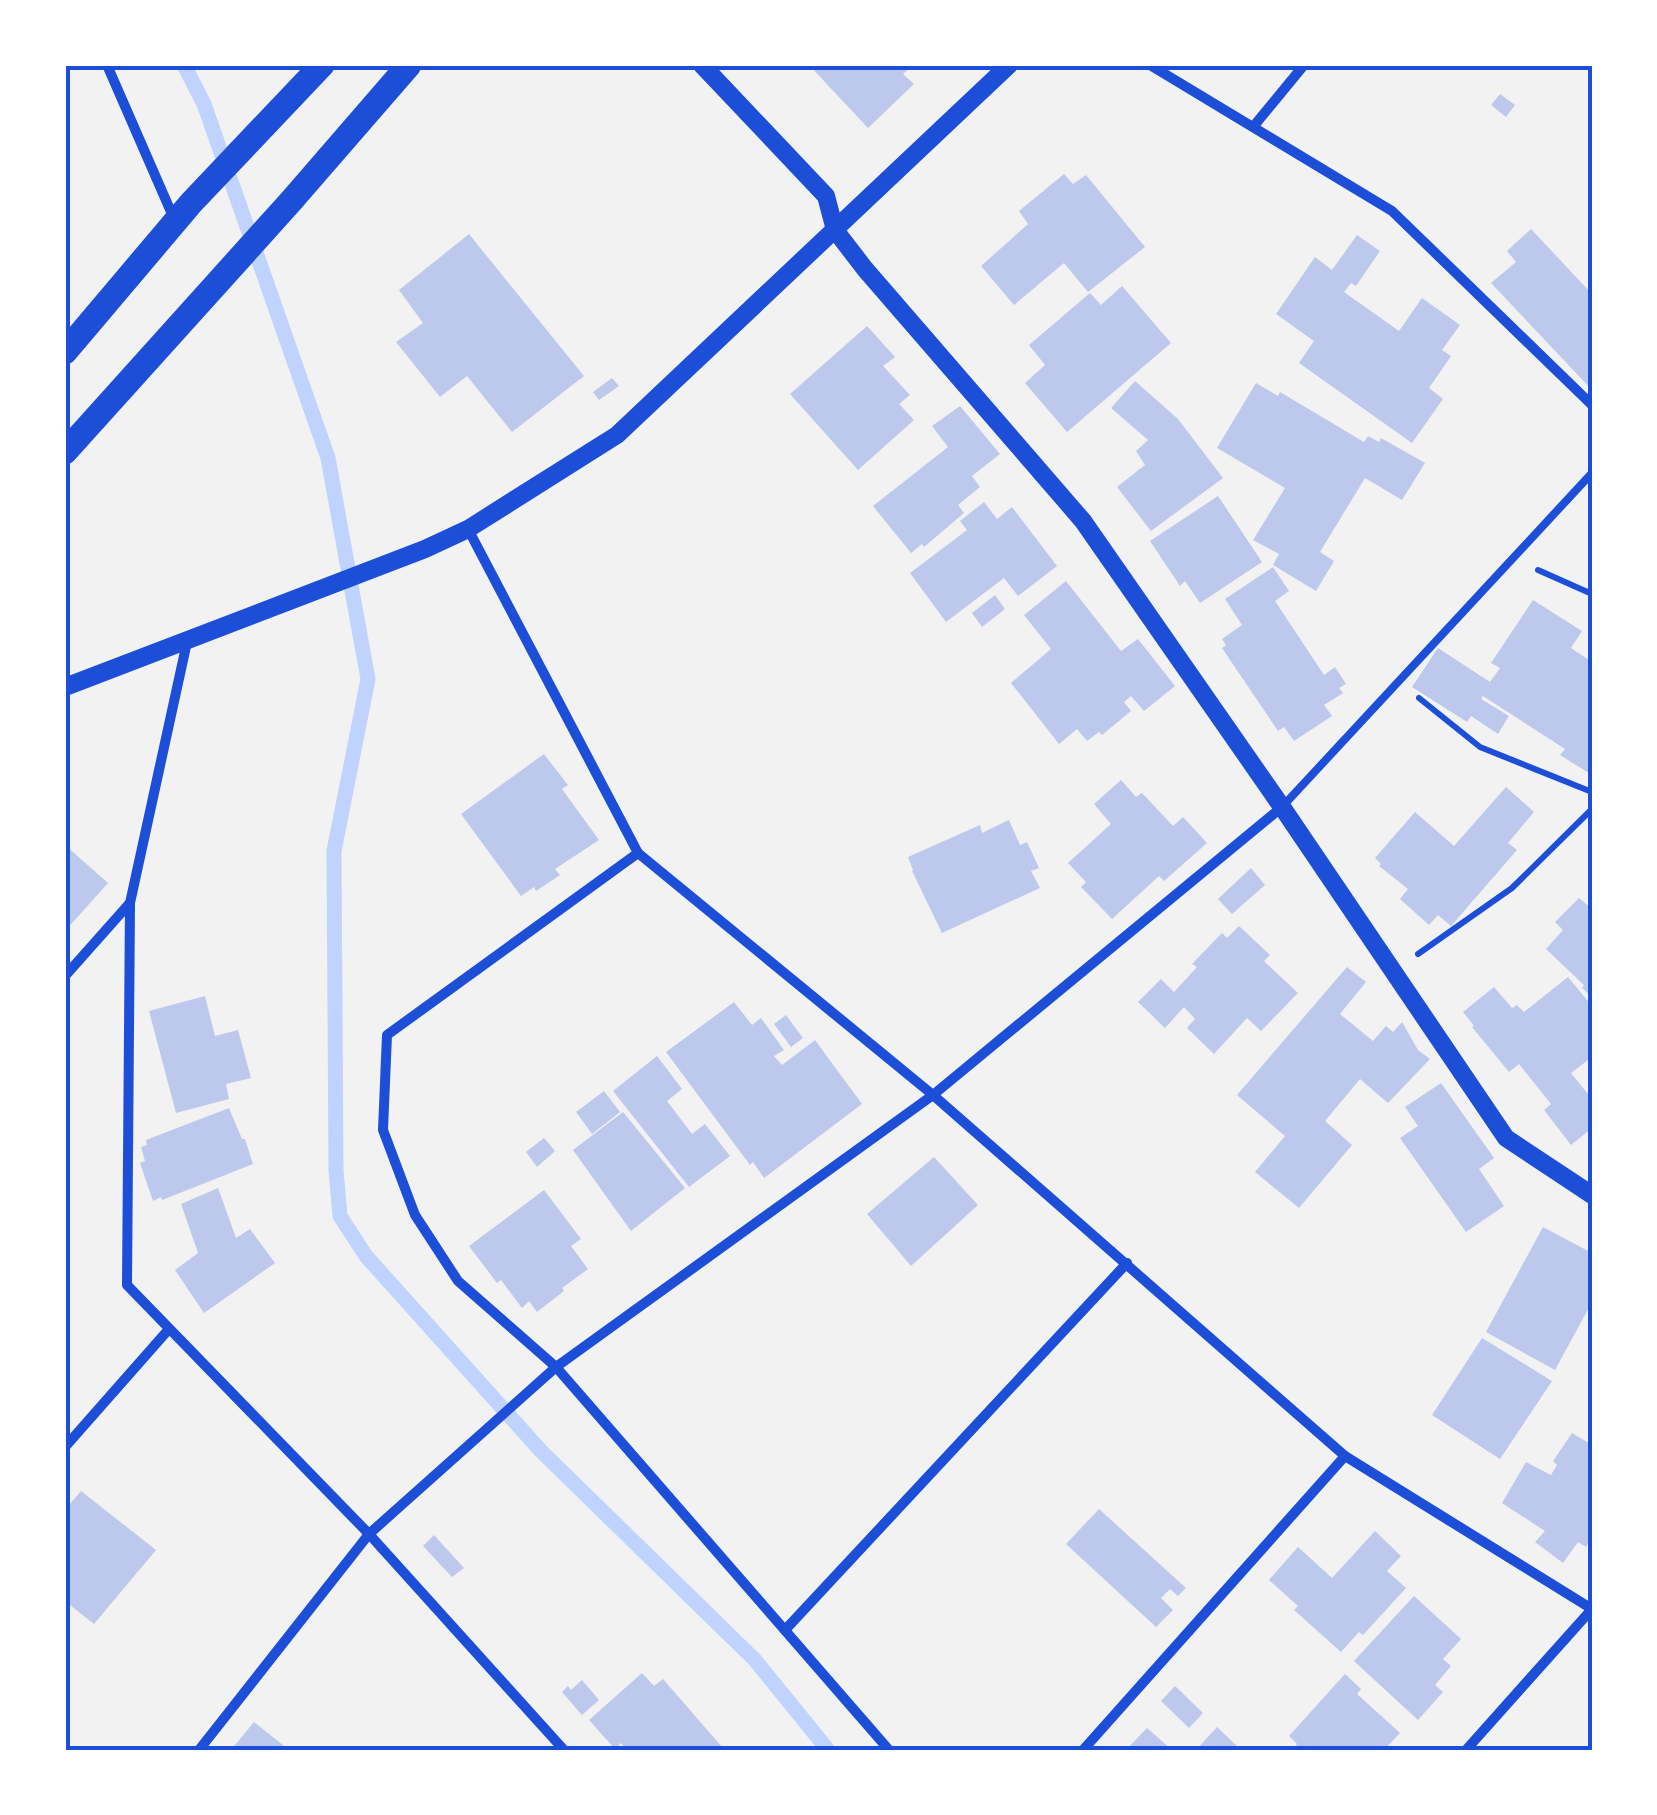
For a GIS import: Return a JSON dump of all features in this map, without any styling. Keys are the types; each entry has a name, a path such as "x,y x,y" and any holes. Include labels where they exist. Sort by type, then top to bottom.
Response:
{"main road":[{"path":"65,352 184,213 322,65"},
{"path":"65,452 409,65"}],"street":[{"path":"107,65 184,213"},
{"path":"702,65 826,196 835,230 865,269 1083,521 1506,1138 1592,1195"},
{"path":"65,688 425,549 468,529 617,435 1010,65"},
{"path":"1150,65 1392,211 1592,405"},
{"path":"1253,127 1304,65"},
{"path":"468,529 638,853 933,1096 1345,1456 1592,1609 1466,1750"},
{"path":"187,642 130,903 127,1285 370,1534 564,1750"},
{"path":"199,1750 370,1534 534,1386 933,1096 1282,807"},
{"path":"638,853 386,1035 383,1130 416,1215 458,1281 556,1367 889,1750"},
{"path":"65,976 130,903"},
{"path":"785,1630 1127,1262"},
{"path":"65,1448 169,1328"},
{"path":"1083,1750 1345,1456"}],"lane":[{"path":"1282,807 1592,473"}],"path":[{"path":"1513,559 1592,594"},
{"path":"1398,682 1480,747 1592,792"},
{"path":"1393,972 1512,888 1592,808"}],"building":[{"path":"809,65 913,65 903,74 914,84 868,128"},
{"path":"1500,94 1515,105 1506,117 1491,105"},
{"path":"1064,174 1073,184 1086,175 1145,247 1088,292 1064,263 1014,305 981,266 1028,224 1019,211"},
{"path":"1531,229 1592,294 1592,390 1491,283 1516,262 1507,251"},
{"path":"469,234 584,376 512,432 467,376 440,397 396,342 423,323 399,290"},
{"path":"1357,235 1380,251 1356,286 1351,283 1344,292 1399,331 1422,298 1460,325 1442,350 1451,356 1429,388 1443,399 1412,443 1299,363 1314,341 1276,314 1315,257 1332,270"},
{"path":"1122,286 1171,343 1067,432 1025,383 1045,365 1029,345 1090,293 1101,305"},
{"path":"867,326 895,357 883,366 910,395 899,404 914,420 858,470 790,394"},
{"path":"612,378 619,386 599,400 593,392"},
{"path":"1135,381 1178,419 1223,478 1151,531 1117,487 1145,465 1136,451 1148,440 1111,408"},
{"path":"1256,383 1278,396 1280,392 1364,442 1368,436 1379,442 1381,438 1425,463 1402,500 1365,478 1320,552 1334,561 1316,591 1273,565 1279,554 1253,540 1285,488 1217,448"},
{"path":"960,406 1000,454 972,476 980,487 958,505 964,513 924,547 922,544 911,553 873,506 948,447 932,426"},
{"path":"1218,496 1262,562 1200,603 1185,581 1180,586 1150,541"},
{"path":"984,502 997,519 1012,507 1057,566 1018,596 1004,578 946,622 910,573 967,530 960,521"},
{"path":"1273,567 1289,591 1275,601 1324,675 1335,667 1346,684 1339,688 1343,693 1324,705 1332,716 1294,741 1284,727 1278,731 1222,648 1226,645 1222,639 1242,625 1225,599"},
{"path":"1066,581 1121,651 1138,639 1175,686 1144,711 1131,696 1124,702 1131,711 1102,735 1099,732 1087,741 1077,729 1059,744 1011,683 1051,649 1024,615"},
{"path":"995,595 1005,609 982,627 972,613"},
{"path":"1533,600 1582,631 1571,648 1592,662 1592,775 1560,755 1565,749 1483,696 1481,699 1509,716 1498,734 1471,716 1467,722 1412,687 1438,648 1490,682 1500,668 1491,663"},
{"path":"544,754 568,785 562,789 599,840 555,869 560,875 521,896 461,814"},
{"path":"1121,780 1136,797 1142,793 1173,826 1183,817 1207,843 1164,881 1159,876 1112,919 1081,887 1086,882 1068,863 1111,824 1094,804"},
{"path":"1506,787 1534,812 1508,843 1517,850 1451,926 1438,915 1429,925 1400,899 1408,889 1379,866 1375,858 1415,812 1454,846"},
{"path":"1009,820 1020,845 1027,842 1039,868 1031,871 1040,888 942,933 908,857 980,825 982,833"},
{"path":"65,845 108,883 65,931"},
{"path":"1251,868 1265,885 1232,914 1218,899"},
{"path":"1579,898 1592,909 1592,997 1546,949 1563,930 1555,922"},
{"path":"1239,926 1270,955 1264,961 1298,993 1261,1031 1247,1018 1214,1054 1187,1028 1195,1019 1184,1007 1165,1028 1138,1002 1161,979 1174,992 1197,967 1192,964 1222,933 1227,938"},
{"path":"1347,967 1366,982 1340,1014 1373,1041 1386,1026 1393,1032 1402,1022 1418,1050 1430,1059 1388,1103 1360,1079 1325,1121 1352,1145 1299,1208 1255,1172 1285,1136 1237,1095"},
{"path":"1568,977 1592,1006 1592,1057 1571,1073 1592,1099 1592,1128 1571,1145 1544,1110 1551,1104 1519,1064 1509,1072 1463,1012 1494,987 1512,1008 1517,1005 1524,1012"},
{"path":"205,996 215,1036 238,1030 251,1078 226,1084 229,1099 176,1113 149,1011"},
{"path":"734,1002 752,1025 761,1018 784,1050 774,1056 782,1065 815,1040 862,1104 764,1178 753,1162 750,1165 666,1052"},
{"path":"786,1015 803,1038 791,1047 774,1024"},
{"path":"657,1056 682,1089 667,1101 692,1134 705,1124 730,1156 689,1187 613,1091"},
{"path":"1441,1083 1494,1158 1479,1169 1504,1206 1466,1232 1400,1138 1418,1126 1405,1107"},
{"path":"604,1091 620,1112 592,1134 576,1112"},
{"path":"229,1108 253,1164 153,1201 140,1163 145,1161 141,1147 147,1145 146,1140"},
{"path":"623,1112 685,1188 631,1231 573,1150"},
{"path":"544,1138 555,1151 537,1167 526,1152"},
{"path":"934,1157 978,1205 911,1266 867,1214"},
{"path":"218,1188 236,1238 250,1229 275,1263 204,1313 175,1270 198,1253 181,1204"},
{"path":"544,1190 581,1239 571,1246 588,1269 537,1312 529,1301 522,1308 469,1246"},
{"path":"1543,1227 1592,1253 1592,1302 1555,1370 1486,1332"},
{"path":"1482,1338 1552,1381 1500,1459 1432,1415"},
{"path":"1572,1433 1592,1445 1592,1537 1586,1547 1578,1542 1563,1563 1535,1542 1545,1531 1502,1503 1526,1462 1551,1475 1557,1465 1553,1461"},
{"path":"81,1491 156,1550 94,1624 65,1601 65,1510"},
{"path":"1099,1509 1186,1588 1178,1596 1170,1589 1161,1598 1173,1610 1156,1627 1066,1544"},
{"path":"1375,1531 1401,1556 1387,1571 1406,1588 1363,1635 1359,1632 1341,1652 1294,1610 1298,1606 1269,1580 1298,1547 1332,1578"},
{"path":"434,1535 464,1568 452,1577 423,1546"},
{"path":"1414,1596 1461,1639 1443,1659 1451,1666 1435,1685 1443,1692 1418,1720 1354,1661"},
{"path":"642,1673 654,1686 663,1679 722,1747 627,1750 621,1743 615,1749 589,1720"},
{"path":"1345,1674 1361,1689 1357,1694 1400,1733 1384,1750 1292,1750 1297,1744 1289,1736"},
{"path":"582,1680 599,1700 582,1715 562,1692"},
{"path":"1175,1686 1203,1713 1189,1728 1161,1701"},
{"path":"254,1722 289,1750 231,1750"},
{"path":"1217,1727 1241,1750 1196,1750"},
{"path":"1147,1728 1172,1750 1126,1750"}],"waterway":[{"path":"184,65 204,104 328,458 368,679 334,851 336,1170 340,1216 366,1256 541,1451 755,1660 828,1750"}]}
